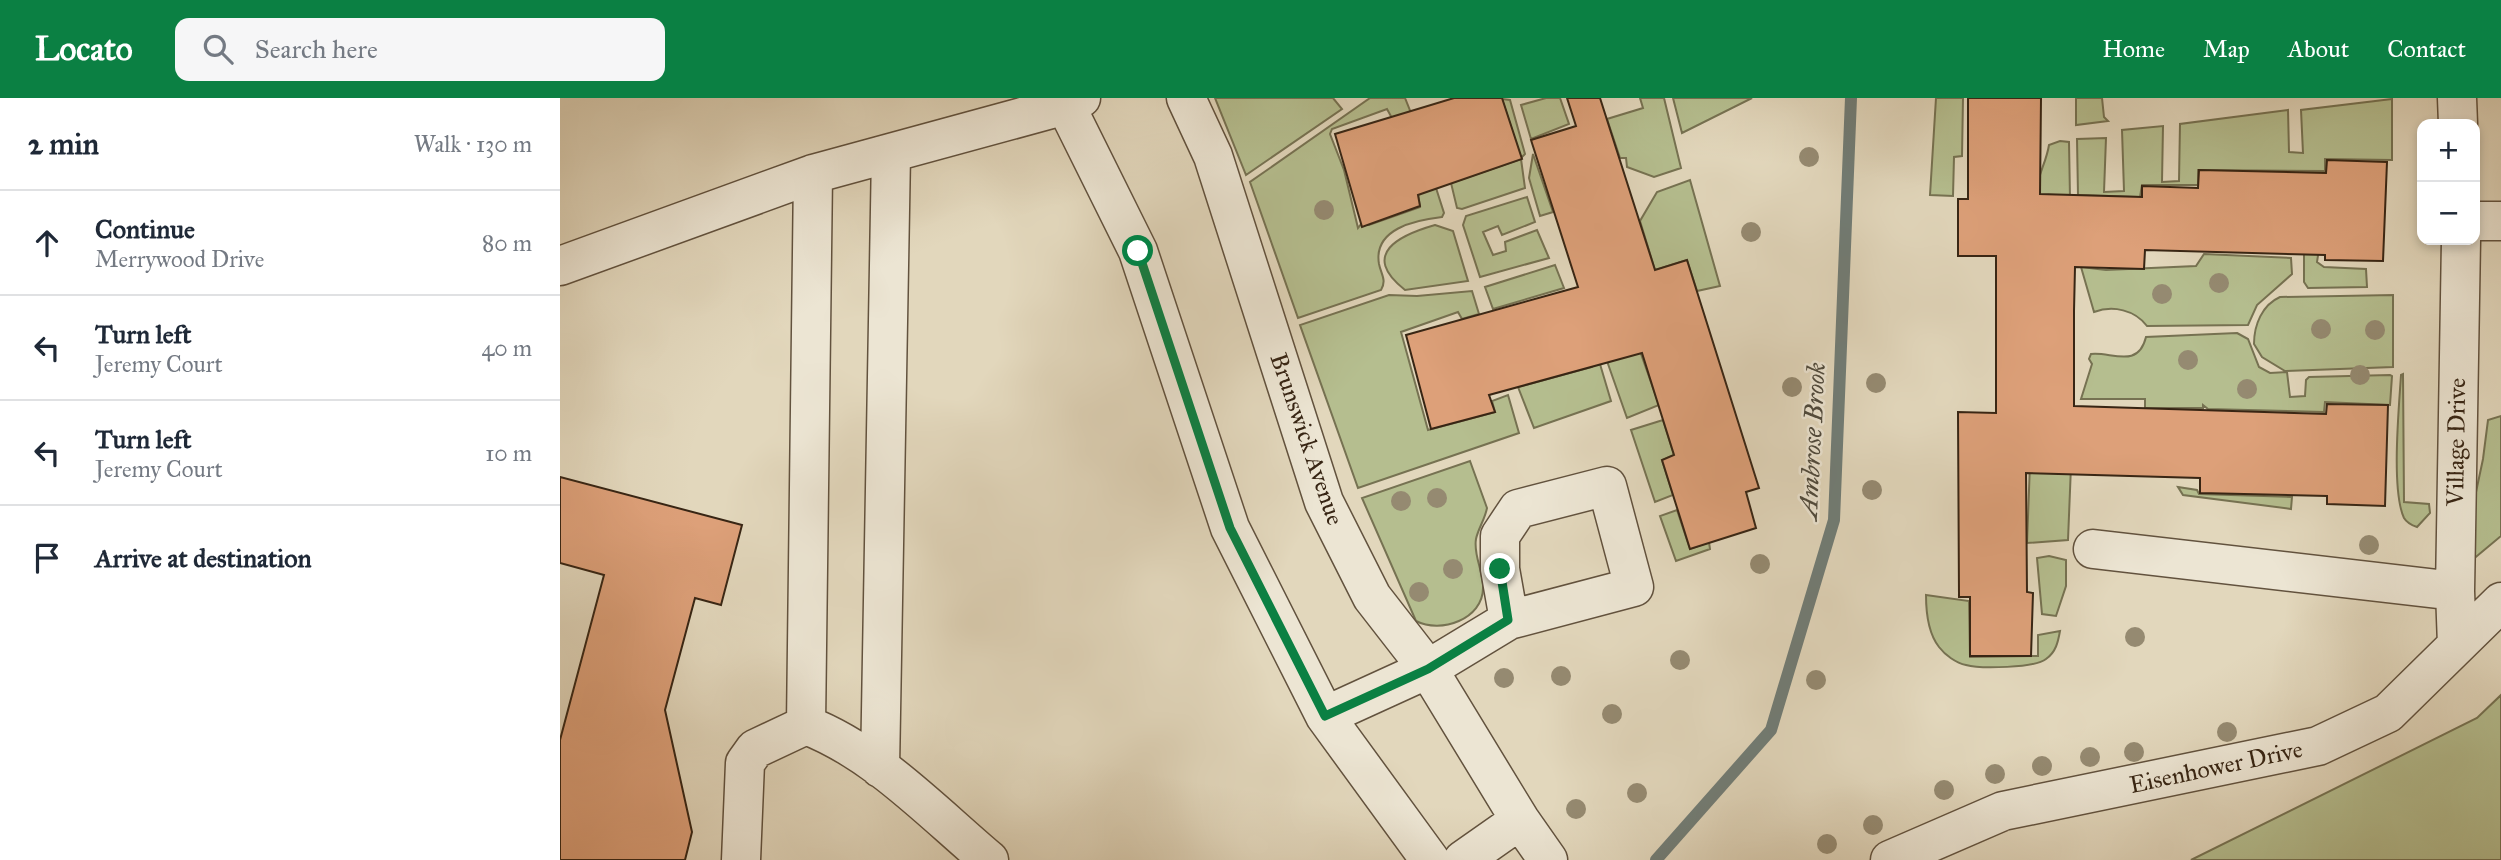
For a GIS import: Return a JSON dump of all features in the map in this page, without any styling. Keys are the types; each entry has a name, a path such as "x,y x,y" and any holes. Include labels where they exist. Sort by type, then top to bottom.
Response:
{"street":[{"name":"Brunswick Avenue","path":"1186,98 1213,156 1324,502 1372,597 1428,669 1520,820 1548,860"},
{"path":"2457,98 2458,119"},
{"path":"560,266 813,174 891,154 1070,100 1138,251 1230,528 1325,716 1430,860"},
{"path":"880,768 891,154"},
{"path":"806,725 813,174"},
{"path":"2480,221 2501,221"},
{"name":"Village Drive","path":"2457,645 2455,591 2461,245"},
{"path":"2093,550 2455,591"},
{"name":"Eisenhower Drive","path":"1891,860 2003,811 2318,746 2388,713 2501,602"},
{"path":"1325,716 1428,669 1508,620"},
{"path":"741,860 745,763 755,749 806,725 837,737 880,768 989,860"},
{"path":"1463,860 1520,820"}],"green space":[{"path":"1215,98 1333,98 1342,109 1246,175"},
{"path":"1370,98 1405,98 1411,113 1393,120 1387,109 1332,129 1330,134 1344,170 1358,228 1362,223 1369,225 1420,207 1418,194 1436,188 1444,213 1442,217 1398,228 1383,242 1379,252 1379,264 1384,280 1381,290 1298,318 1250,182"},
{"path":"1546,98 1560,98 1569,124 1531,139 1521,105"},
{"path":"1640,98 1664,98 1681,168 1654,177 1627,167 1626,158 1620,158 1607,119 1643,108"},
{"path":"1673,98 1752,98 1682,133"},
{"path":"1936,98 1963,98 1962,156 1954,157 1953,196 1930,195"},
{"path":"2076,98 2102,98 2104,117 2108,121 2076,125"},
{"path":"1502,99 1510,100 1525,154 1521,158"},
{"path":"2392,99 2392,160 2325,159 2325,171 2198,170 2198,185 2142,185 2140,197 2078,195 2077,139 2106,138 2104,192 2124,191 2122,130 2163,126 2162,182 2179,181 2180,124 2288,110 2289,152 2303,153 2301,110"},
{"path":"2060,141 2069,142 2070,198 2036,195 2049,145"},
{"path":"1533,154 1553,212 1540,216 1529,178"},
{"path":"1521,159 1525,188 1462,209 1457,208 1451,183"},
{"path":"1690,180 1720,286 1697,291 1687,260 1655,270 1640,221 1657,192"},
{"path":"1527,197 1535,222 1502,235 1498,226 1483,232 1493,255 1506,251 1505,242 1537,230 1549,258 1480,277 1463,225 1466,216"},
{"path":"1435,225 1453,231 1468,281 1405,290 1385,266 1385,256 1398,240"},
{"path":"2304,249 2319,249 2317,262 2324,267 2366,269 2367,287 2308,288 2304,282"},
{"path":"2204,254 2291,258 2292,274 2257,305 2248,325 2147,326 2136,316 2123,310 2094,312 2081,267 2106,270 2196,266"},
{"path":"1555,265 1564,288 1493,309 1485,287"},
{"path":"1472,291 1479,314 1462,319 1458,312 1401,332 1428,430 1495,412 1492,401 1508,395 1519,433 1358,488 1300,325 1389,295 1417,296"},
{"path":"2393,295 2393,367 2285,371 2262,357 2254,344 2260,316 2268,305 2280,297"},
{"path":"2237,333 2248,339 2259,367 2270,373 2287,372 2290,397 2305,396 2306,380 2309,377 2390,375 2390,405 2325,402 2324,412 2208,409 2203,405 2203,408 2145,408 2145,399 2081,399 2092,364 2089,359 2091,354 2130,356 2137,353 2146,337"},
{"path":"1634,334 1659,405 1627,418 1601,344"},
{"path":"1597,354 1611,401 1534,428 1518,387 1592,367"},
{"path":"2403,374 2404,502 2429,504 2430,513 2417,527 2404,518 2398,488 2398,427"},
{"path":"2501,416 2501,536 2465,566 2461,563 2483,459 2488,420"},
{"path":"1663,420 1674,455 1662,460 1673,495 1655,502 1631,430"},
{"path":"1470,461 1487,508 1475,545 1483,582 1481,599 1476,608 1459,621 1437,626 1426,625 1416,621 1362,498"},
{"path":"2030,464 2071,466 2068,540 2027,543"},
{"path":"2178,487 2197,490 2199,494 2292,497 2291,509 2183,495"},
{"path":"1677,510 1690,549 1709,542 1710,549 1676,561 1660,516"},
{"path":"2049,556 2066,560 2066,586 2056,616 2042,614 2037,558"},
{"path":"1926,595 1969,601 1970,657 2038,656 2038,635 2060,631 2056,646 2046,659 2031,664 1995,667 1962,664 1941,650 1932,636"},
{"path":"2501,695 2501,860 2191,860 2477,718"}],"building":[{"path":"1454,98 1502,98 1522,159 1418,195 1420,206 1362,227 1335,134"},
{"path":"1567,98 1600,98 1655,270 1687,260 1759,488 1746,492 1756,528 1690,549 1662,460 1674,455 1642,353 1489,395 1495,412 1431,429 1406,335 1578,287 1531,140 1576,126"},
{"path":"1968,98 2041,98 2040,194 2142,197 2142,186 2198,188 2199,170 2326,173 2327,160 2387,162 2383,261 2325,260 2325,255 2145,250 2144,269 2075,267 2074,311 2074,406 2326,414 2327,404 2388,405 2385,506 2327,504 2327,496 2200,493 2200,478 2026,473 2027,592 2033,593 2031,656 1970,656 1970,597 1959,597 1958,412 1996,413 1996,256 1958,256 1958,199 1968,199"},
{"path":"560,477 742,525 721,605 695,598 665,710 692,832 685,860 560,860 560,740 604,575 560,563"}],"waterway":[{"name":"Ambrose Brook","path":"1656,860 1771,730 1834,520 1851,98"}],"route":[{"path":"1138,251 1230,528 1325,716 1428,669 1508,620 1500,569"}]}
